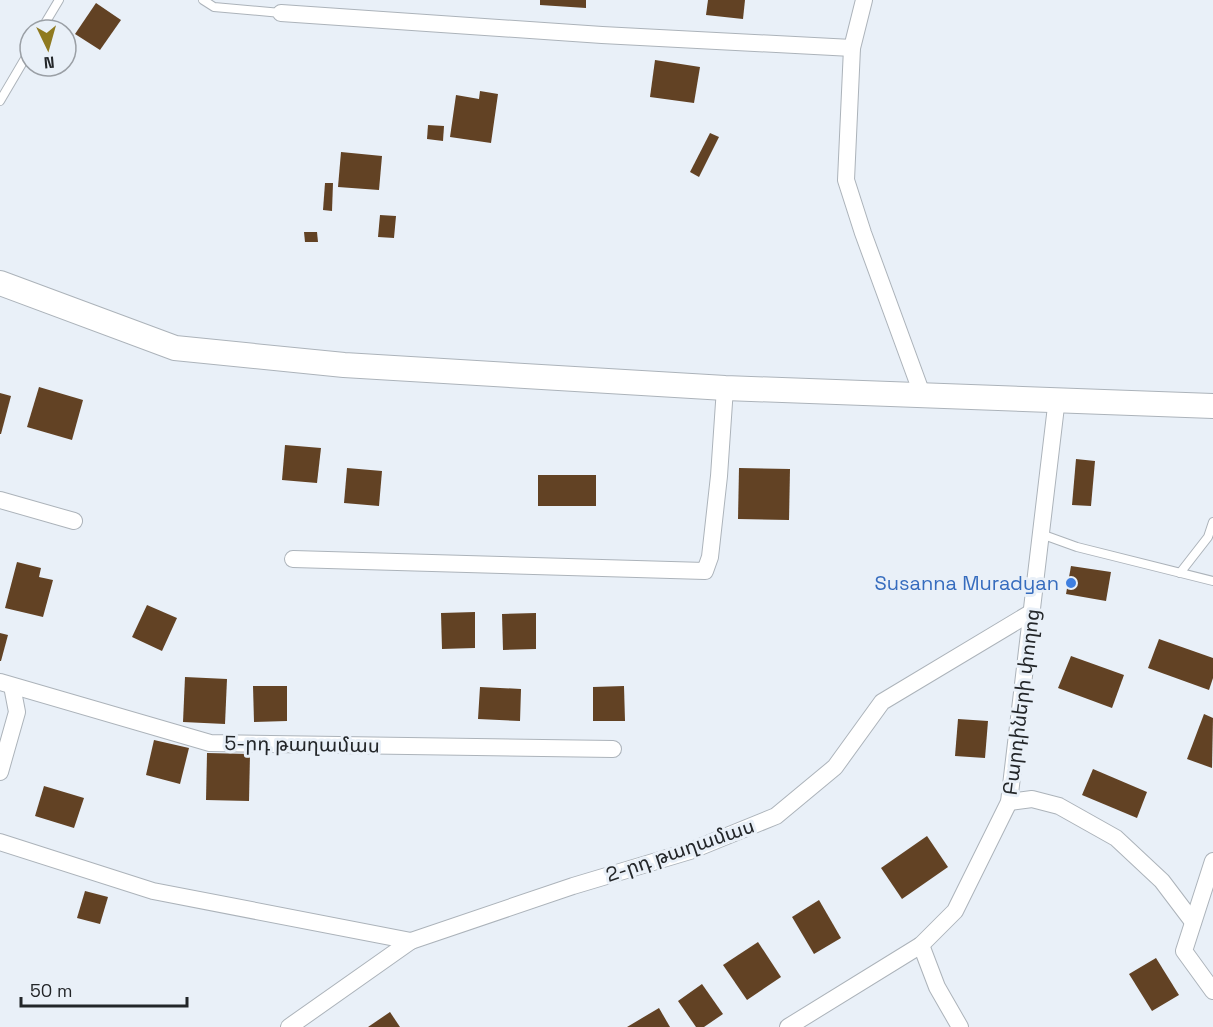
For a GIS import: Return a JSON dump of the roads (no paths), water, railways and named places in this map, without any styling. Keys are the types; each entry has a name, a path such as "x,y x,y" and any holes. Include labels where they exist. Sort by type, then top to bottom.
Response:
{"main road":[{"path":"0,282 175,348 344,365 725,388 1057,398 1213,406"}],"street":[{"path":"864,0 852,48 846,180 922,394"},
{"path":"281,14 602,35 852,48"},
{"path":"293,559 705,571 710,557 719,476 725,388"},
{"name":"Բարդիների փողոց","path":"788,1027 921,945 956,911 1009,802 1057,398"},
{"path":"0,500 74,521"},
{"name":"2-րդ թաղամաս","path":"289,1027 411,941 573,886 690,851 776,816 835,767 882,702 1032,612"},
{"path":"0,772 17,712 6,684"},
{"name":"5-րդ թաղամաս","path":"6,684 210,743 614,749"},
{"path":"1009,802 1032,799 1059,806 1116,838 1162,881 1193,922"},
{"path":"0,842 153,891 411,941"},
{"path":"1213,861 1184,951 1213,990"},
{"path":"921,945 937,987 960,1027"}],"lane":[{"path":"48,18 59,0"},
{"path":"203,0 214,7 281,14"},
{"path":"0,101 18,70"},
{"path":"1180,573 1208,537 1213,522"},
{"path":"1041,534 1077,547 1213,581"}],"place":[{"name":"Susanna Muradyan","path":"1071,583"}]}
